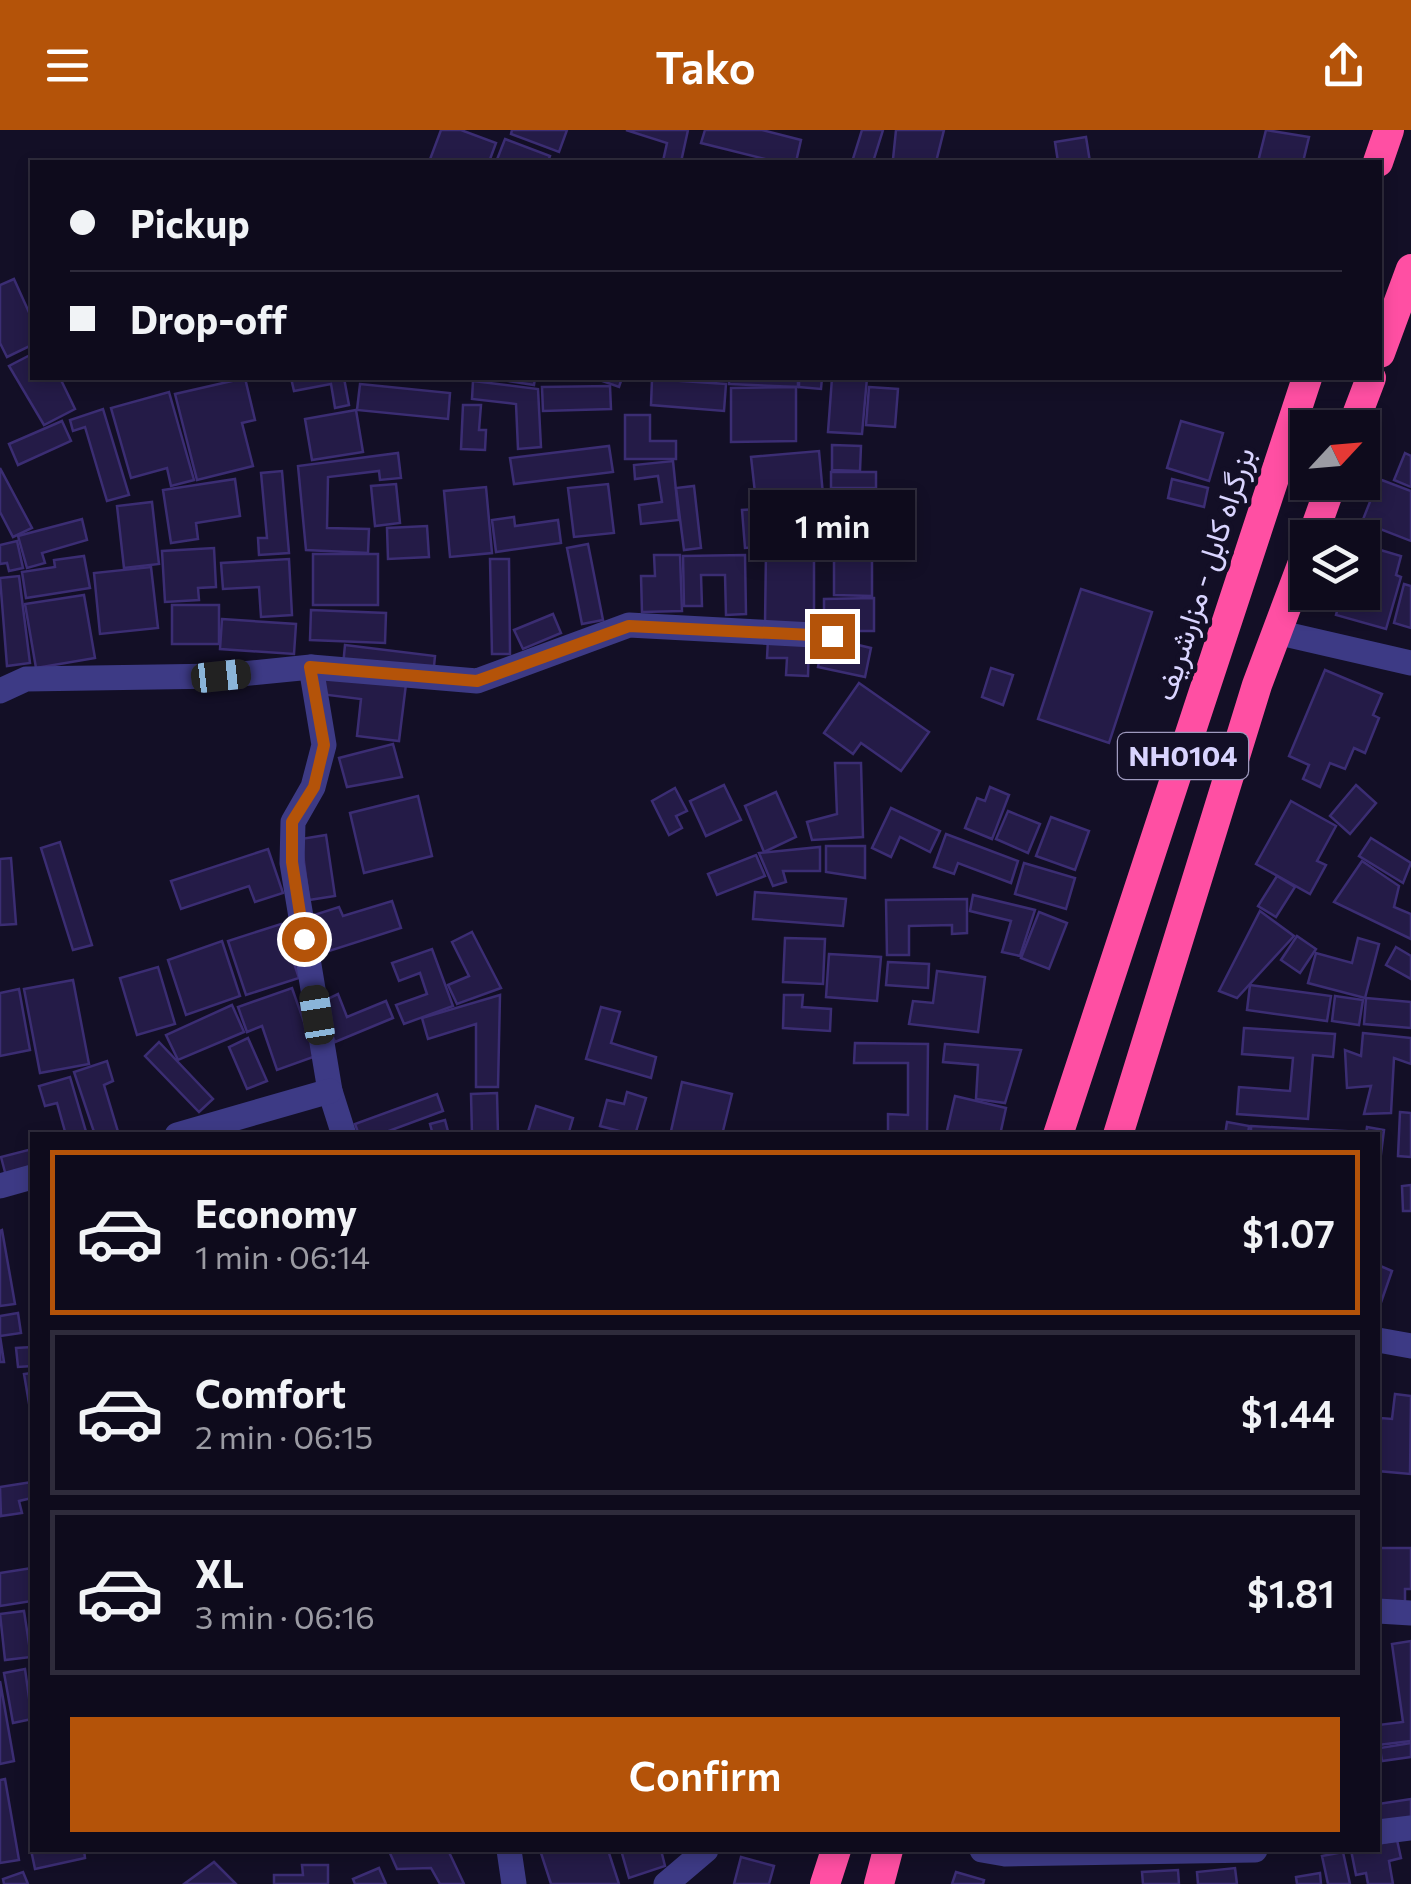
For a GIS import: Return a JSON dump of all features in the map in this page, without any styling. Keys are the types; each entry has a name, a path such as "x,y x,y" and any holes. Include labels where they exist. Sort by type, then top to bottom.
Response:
{"highway":[{"path":"1379,160 1389,130"},
{"path":"1382,348 1411,270"},
{"name":"بزرگراه کابل - مزارشریف","path":"1059,1132 1306,380"},
{"path":"1359,410 1370,380"},
{"name":"NH0104","path":"1119,1132 1290,596"},
{"path":"826,1884 835,1852"},
{"path":"879,1884 887,1852"}],"street":[{"path":"0,691 26,679 221,676 310,667 477,681 629,626 832,636"},
{"path":"1276,632 1411,663"},
{"path":"310,667 324,745 314,787 292,822 292,862 330,1091 343,1132"},
{"path":"188,1132 330,1091"},
{"path":"0,1186 30,1177"},
{"path":"1380,1340 1411,1346"},
{"path":"1380,1612 1411,1613"},
{"path":"1380,1832 1411,1828"},
{"path":"510,1852 514,1884"},
{"path":"666,1884 704,1852"},
{"path":"994,1852 1130,1852"}],"building":[{"path":"441,130 461,130 496,143 490,160 430,160"},
{"path":"512,130 567,130 559,152 511,134"},
{"path":"626,130 688,130 681,160 663,160 667,143"},
{"path":"705,130 762,130 801,140 796,160 769,160 701,143"},
{"path":"862,130 883,130 874,160 853,160"},
{"path":"896,130 944,130 936,160 893,159"},
{"path":"1266,130 1309,137 1303,160 1258,160"},
{"path":"1086,137 1090,160 1058,160 1055,142"},
{"path":"505,139 550,156 549,160 497,160"},
{"path":"14,279 30,315 30,346 7,357 0,343 0,285"},
{"path":"30,355 30,380 61,380 75,409 44,425 9,366"},
{"path":"245,380 255,420 242,423 253,466 197,480 175,394"},
{"path":"291,380 344,380 349,405 335,408 331,384 294,391"},
{"path":"502,380 535,380 534,385"},
{"path":"600,380 621,380 619,387"},
{"path":"652,380 726,384 724,411 651,405"},
{"path":"729,380 798,380 798,387 729,384"},
{"path":"799,380 822,380 821,389 799,387"},
{"path":"832,380 867,380 862,434 828,432"},
{"path":"473,381 538,389 541,447 518,449 516,404 472,399"},
{"path":"360,384 450,393 448,419 357,410"},
{"path":"610,386 611,409 543,411 542,387"},
{"path":"796,387 796,441 731,442 731,388"},
{"path":"869,387 898,389 895,427 866,425"},
{"path":"169,392 194,480 171,486 167,468 131,478 111,408"},
{"path":"463,405 481,405 479,430 486,430 485,450 461,449"},
{"path":"103,409 129,495 107,501 85,427 73,431 70,420"},
{"path":"356,410 363,452 312,460 305,419"},
{"path":"625,415 650,415 650,441 676,441 676,459 625,459"},
{"path":"62,421 71,441 18,465 9,444"},
{"path":"1181,421 1223,433 1209,481 1167,468"},
{"path":"832,445 861,446 860,471 832,470"},
{"path":"609,446 613,472 514,484 510,458"},
{"path":"819,451 823,495 756,502 751,457"},
{"path":"398,453 401,478 380,480 379,471 328,477 327,528 369,529 368,553 306,550 298,466"},
{"path":"1405,453 1411,456 1411,487 1394,480"},
{"path":"673,461 679,520 641,524 639,505 662,502 658,476 635,479 634,465"},
{"path":"0,468 32,528 13,537 0,512"},
{"path":"282,471 289,553 259,555 258,538 267,538 261,473"},
{"path":"831,472 876,472 876,488 831,488"},
{"path":"235,479 240,516 196,523 198,539 171,543 163,490"},
{"path":"1172,479 1208,488 1204,507 1168,498"},
{"path":"1380,479 1411,491 1411,541 1380,529 1380,520 1363,520 1371,500 1380,500"},
{"path":"396,484 400,523 375,526 371,486"},
{"path":"608,484 614,533 574,537 568,488"},
{"path":"694,486 701,548 684,550 676,488"},
{"path":"486,487 492,553 450,557 444,491"},
{"path":"864,495 866,510 834,513 832,498"},
{"path":"152,502 159,564 124,568 117,506"},
{"path":"819,506 822,542 745,548 742,510"},
{"path":"514,517 515,526 558,520 561,543 496,552 492,520"},
{"path":"82,519 87,540 42,553 45,563 27,568 18,536"},
{"path":"834,520 872,520 872,596 834,595"},
{"path":"427,526 429,557 388,559 387,528"},
{"path":"17,541 23,568 9,571 7,563 0,564 0,545"},
{"path":"588,544 603,620 582,624 567,548"},
{"path":"214,548 216,587 198,588 199,600 165,602 162,551"},
{"path":"1380,550 1401,556 1396,575 1401,577 1386,629 1336,615 1337,610 1380,610"},
{"path":"766,552 814,553 814,625 765,624"},
{"path":"313,554 378,554 378,605 313,605"},
{"path":"654,555 680,555 682,611 642,612 641,576 655,576"},
{"path":"745,555 746,614 726,615 725,575 701,575 702,606 684,606 683,556"},
{"path":"84,556 90,588 26,598 22,572 55,567 54,560"},
{"path":"289,559 292,615 261,617 259,587 223,589 221,563"},
{"path":"490,559 509,559 510,654 492,654"},
{"path":"151,567 158,628 100,634 94,573"},
{"path":"19,576 30,663 7,666 0,578"},
{"path":"1404,584 1411,586 1411,628 1394,623"},
{"path":"1081,589 1152,612 1109,743 1038,719"},
{"path":"84,595 95,658 36,668 25,604"},
{"path":"874,598 874,631 824,631 824,599"},
{"path":"172,605 219,605 219,644 172,644"},
{"path":"311,610 386,613 385,643 310,640"},
{"path":"553,614 561,633 523,649 514,630"},
{"path":"222,619 296,624 294,654 220,649"},
{"path":"824,637 871,648 865,677 818,667"},
{"path":"768,639 809,641 808,676 786,675 787,658 767,658"},
{"path":"345,645 435,656 433,676 343,666"},
{"path":"991,668 1013,675 1003,705 982,697"},
{"path":"1325,670 1382,694 1373,715 1379,718 1365,753 1354,748 1345,769 1330,763 1320,787 1303,779 1309,765 1289,756"},
{"path":"322,674 406,684 399,741 357,736 361,699 320,694"},
{"path":"859,683 929,732 901,771 861,743 853,754 824,733"},
{"path":"393,744 402,777 347,787 339,758"},
{"path":"835,763 861,763 863,837 812,840 807,822 837,814"},
{"path":"724,785 741,820 706,836 690,801"},
{"path":"1356,785 1376,803 1350,834 1330,816"},
{"path":"990,787 1009,795 992,839 965,828 977,798 985,801"},
{"path":"675,788 687,811 676,816 682,828 669,835 652,801"},
{"path":"776,792 796,837 764,852 745,806"},
{"path":"418,796 432,856 364,873 350,813"},
{"path":"1291,801 1336,826 1317,861 1326,865 1310,894 1256,864"},
{"path":"891,808 940,831 930,852 900,837 891,857 872,848"},
{"path":"1008,811 1040,824 1028,853 996,839"},
{"path":"1051,817 1089,831 1075,870 1036,856"},
{"path":"946,834 1018,861 1011,883 958,863 954,874 934,867"},
{"path":"326,835 335,896 309,900 301,839"},
{"path":"1371,838 1411,863 1403,883 1359,856"},
{"path":"60,842 92,945 73,950 41,848"},
{"path":"826,846 865,846 865,878 826,872"},
{"path":"820,847 820,871 783,871 786,882 773,886 759,853"},
{"path":"268,849 283,893 255,902 249,886 181,909 171,881"},
{"path":"756,855 765,876 717,895 708,874"},
{"path":"11,858 16,924 0,925 0,859"},
{"path":"1362,861 1399,886 1394,907 1411,914 1411,939 1334,902"},
{"path":"1024,863 1075,878 1066,909 1015,894"},
{"path":"1277,876 1295,887 1276,917 1258,906"},
{"path":"755,892 846,899 843,926 753,919"},
{"path":"973,895 1035,910 1020,956 1002,952 1011,921 970,911"},
{"path":"967,899 967,933 952,934 952,925 909,926 909,955 887,955 886,900"},
{"path":"392,901 401,928 326,952 314,915 339,907 343,916"},
{"path":"1260,911 1294,936 1237,998 1219,991"},
{"path":"1039,912 1067,923 1049,969 1021,958"},
{"path":"281,924 299,978 246,995 228,941"},
{"path":"472,932 501,988 457,1004 448,985 469,976 452,942"},
{"path":"1297,936 1316,949 1300,973 1281,960"},
{"path":"785,938 825,939 823,984 783,982"},
{"path":"1358,938 1379,944 1365,998 1308,983 1316,953 1352,963"},
{"path":"222,941 240,996 186,1015 168,960"},
{"path":"1396,947 1411,956 1411,979 1386,965"},
{"path":"432,949 453,1006 404,1024 396,1005 427,994 420,973 399,981 392,963"},
{"path":"829,954 881,957 877,1001 826,997"},
{"path":"888,962 929,964 928,988 886,985"},
{"path":"158,967 175,1024 137,1035 120,978"},
{"path":"937,971 985,977 978,1032 909,1024 913,1001 933,1003"},
{"path":"73,980 89,1064 40,1073 24,989"},
{"path":"1250,985 1331,996 1327,1021 1247,1010"},
{"path":"292,988 316,1056 277,1070 262,1026 247,1032 238,1007"},
{"path":"19,989 30,1050 0,1056 0,993"},
{"path":"338,994 347,1017 386,1001 393,1018 335,1042 319,1003"},
{"path":"500,995 498,1087 476,1087 476,1024 428,1039 422,1018"},
{"path":"784,995 803,995 802,1007 831,1009 830,1031 783,1028"},
{"path":"1335,996 1363,1000 1359,1025 1332,1021"},
{"path":"1366,998 1411,1002 1411,1028 1364,1024"},
{"path":"232,1005 244,1032 178,1060 166,1035"},
{"path":"601,1007 620,1012 611,1043 656,1057 651,1078 586,1059"},
{"path":"1244,1028 1335,1034 1333,1057 1313,1055 1308,1119 1237,1114 1239,1087 1290,1091 1293,1058 1242,1054"},
{"path":"1363,1033 1411,1038 1411,1064 1394,1058 1391,1113 1364,1114 1371,1086 1347,1088 1345,1050 1361,1056"},
{"path":"248,1038 267,1081 247,1089 229,1047"},
{"path":"159,1042 213,1099 199,1112 145,1056"},
{"path":"855,1043 928,1044 927,1132 888,1132 888,1114 908,1115 908,1063 854,1063"},
{"path":"945,1044 1021,1050 1005,1103 976,1099 978,1065 943,1062"},
{"path":"107,1061 113,1081 104,1085 118,1132 94,1132 74,1072"},
{"path":"70,1077 86,1132 65,1132 57,1103 45,1106 39,1086"},
{"path":"682,1082 732,1094 723,1132 671,1131"},
{"path":"627,1092 646,1098 636,1132 600,1126 607,1100 624,1104"},
{"path":"497,1093 498,1132 472,1132 471,1094"},
{"path":"437,1094 443,1111 386,1132 358,1132 355,1124"},
{"path":"955,1096 1006,1108 1001,1132 947,1132"},
{"path":"536,1106 573,1118 569,1132 528,1132"},
{"path":"1400,1112 1411,1113 1411,1157 1398,1156"},
{"path":"445,1120 448,1132 432,1132 430,1124"},
{"path":"1227,1122 1249,1126 1248,1132 1225,1132"},
{"path":"1251,1126 1361,1132 1251,1132"},
{"path":"1367,1127 1384,1130 1380,1162 1380,1132 1366,1132"},
{"path":"30,1150 30,1170 6,1176 1,1157"},
{"path":"1411,1185 1411,1211 1403,1211 1402,1186"},
{"path":"0,1231 15,1304 0,1306"},
{"path":"1380,1266 1392,1271 1380,1305"},
{"path":"18,1313 21,1333 0,1336 0,1316"},
{"path":"30,1347 30,1366 18,1367 16,1348"},
{"path":"30,1373 30,1409 24,1374"},
{"path":"1395,1394 1411,1396 1410,1474 1380,1471 1381,1418 1392,1419"},
{"path":"30,1482 30,1498 19,1501 22,1513 1,1516 0,1487"},
{"path":"1380,1548 1411,1548 1411,1589 1405,1589 1405,1602 1380,1601"},
{"path":"30,1568 30,1601 0,1606 0,1573"},
{"path":"24,1611 30,1657 5,1660 0,1614"},
{"path":"1411,1641 1411,1741 1380,1745 1380,1725 1403,1722 1392,1644"},
{"path":"25,1669 30,1719 13,1723 4,1673"},
{"path":"0,1681 14,1761 0,1764"},
{"path":"1411,1743 1411,1757 1382,1761 1380,1748"},
{"path":"5,1779 19,1860 0,1863 0,1780"},
{"path":"1411,1799 1411,1821 1381,1826 1380,1804"},
{"path":"1397,1840 1401,1858 1389,1861 1393,1884 1368,1884 1366,1873 1356,1875 1351,1852 1380,1852 1380,1844"},
{"path":"31,1852 84,1852 85,1858 35,1869"},
{"path":"389,1852 449,1852 464,1884 440,1884 431,1868 397,1869"},
{"path":"541,1852 609,1852 619,1884 551,1884"},
{"path":"622,1852 662,1852 665,1866 629,1878"},
{"path":"1343,1852 1350,1884 1328,1884 1322,1856"},
{"path":"741,1857 774,1866 769,1884 734,1884"},
{"path":"214,1862 236,1884 184,1884"},
{"path":"302,1865 328,1865 328,1884 274,1884 274,1875 303,1875"},
{"path":"379,1868 386,1884 355,1884 353,1879"},
{"path":"1235,1868 1237,1884 1198,1884 1197,1872"},
{"path":"1178,1870 1179,1884 1143,1884 1142,1872"},
{"path":"23,1872 28,1884 4,1884 3,1879"},
{"path":"956,1872 984,1880 983,1884 952,1884"},
{"path":"1320,1873 1321,1884 1297,1884 1296,1877"}],"route":[{"path":"304,939 292,862 292,822 314,787 324,745 310,667 477,681 629,626 832,636"}]}
